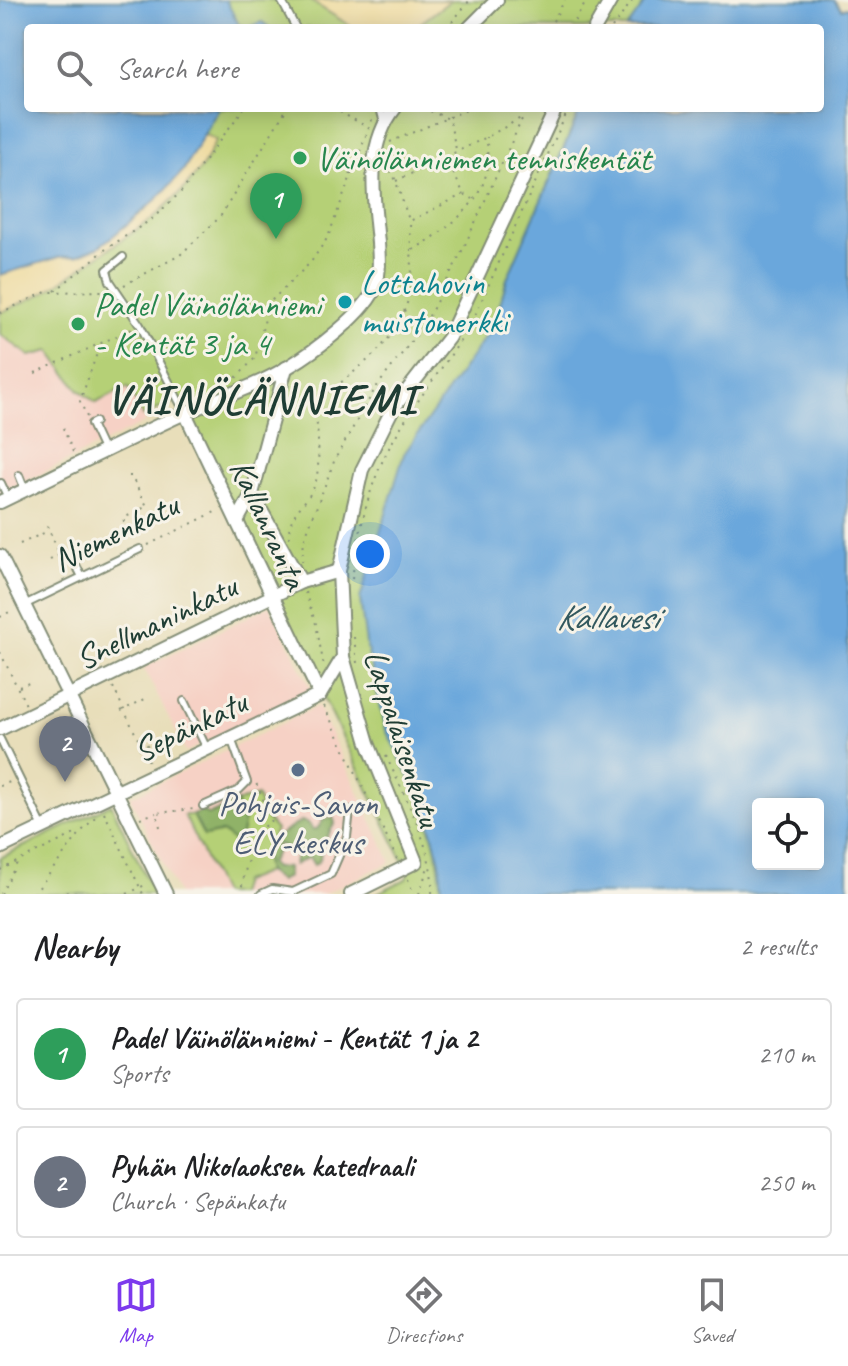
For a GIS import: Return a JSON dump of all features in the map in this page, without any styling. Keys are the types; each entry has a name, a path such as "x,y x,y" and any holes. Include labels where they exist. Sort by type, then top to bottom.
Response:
{"street":[{"path":"473,24 497,0"},
{"path":"597,24 611,0"},
{"path":"4,500 286,368 319,345 366,303 376,287 379,266 372,172 375,149 384,123 392,112"},
{"name":"Lappalaisenkatu","path":"423,862 368,743 343,657 339,571 362,470 392,410 449,337 554,112"},
{"path":"237,521 252,494 286,368"},
{"name":"Kallanranta","path":"185,413 321,698"},
{"path":"252,494 301,582"},
{"path":"0,556 21,606 69,696 166,894"},
{"name":"Snellmaninkatu","path":"0,729 301,582 339,571"},
{"path":"321,698 343,657"},
{"name":"Sepänkatu","path":"0,848 321,698"},
{"path":"351,894 423,862"}],"lane":[{"path":"281,0 294,24"},
{"path":"380,112 384,123"},
{"path":"115,290 107,270 123,257"},
{"name":"Kallanranta","path":"115,290 140,325 185,413"},
{"path":"93,423 104,452"},
{"path":"19,475 25,490"},
{"path":"1,483 4,500"},
{"name":"Niemenkatu","path":"21,606 140,549"},
{"path":"75,563 82,577"},
{"path":"184,701 207,749"},
{"path":"203,806 245,787 247,782 231,738"},
{"path":"0,739 40,821"},
{"path":"261,894 272,889 293,892 331,874 347,837 350,810"}],"path":[{"path":"450,24 470,0"},
{"path":"551,24 565,0"},
{"path":"573,24 587,0"},
{"path":"615,24 633,0"},
{"path":"54,292 106,249 152,219 183,190 241,112"},
{"path":"0,313 46,292 115,290 180,255 220,217 285,112"},
{"path":"340,112 369,128"},
{"path":"222,385 236,378 255,358 269,303 311,262 328,237 376,112"},
{"path":"432,112 449,119"},
{"path":"349,176 375,149 463,112"},
{"path":"325,669 316,624 301,582 304,540 335,459 375,389 426,322 464,247 525,112"},
{"path":"351,580 362,527 377,474 388,449 471,324 567,112"},
{"path":"396,181 522,117"},
{"path":"449,119 456,151"},
{"path":"411,251 440,235 474,200 487,172 487,137"},
{"path":"289,538 288,525 315,485 318,460 315,403 381,350 397,331 414,279 410,221 396,181 375,149"},
{"path":"446,157 464,194 474,200"},
{"path":"410,221 464,194"},
{"path":"133,279 134,273"},
{"path":"35,373 140,325"},
{"path":"93,423 80,401 100,344"},
{"path":"63,428 79,464"},
{"path":"123,530 124,518 147,506 131,476 125,476"},
{"name":"Niemenkatu","path":"140,549 229,505"},
{"path":"47,526 68,584"},
{"path":"20,544 49,531"},
{"path":"50,560 60,555"},
{"path":"0,617 21,606"},
{"path":"353,624 358,668"},
{"path":"0,652 27,707"},
{"path":"18,688 29,683"},
{"path":"111,684 152,769"},
{"path":"321,698 413,894"},
{"path":"122,710 145,699"},
{"path":"141,749 164,737"},
{"path":"382,746 412,811 432,894"},
{"path":"0,786 14,779"},
{"path":"240,894 256,839 264,824 272,820 258,790"},
{"path":"139,818 203,806"},
{"path":"34,894 81,832 103,809 143,894"},
{"path":"157,813 160,827"},
{"path":"0,870 81,832"},
{"path":"1,894 17,861"},
{"path":"419,894 423,862"},
{"path":"127,894 149,883"},
{"path":"42,894 86,894"}],"shaded area":[{"path":"0,334 30,356 50,351 79,390 128,386 146,422 0,494"},
{"path":"270,606 312,691 186,752 144,668"},
{"path":"318,706 391,862 323,894 178,894 130,797"}],"green space":[{"path":"226,0 309,0 348,24 262,22 238,24"},
{"path":"451,0 647,0 630,24 419,24"},
{"path":"217,112 579,112 507,279 494,324 477,349 400,757 428,823 442,894 376,894 406,879 409,873 178,400 143,416 128,387 96,403 79,390 50,351 30,356 0,334 0,275 18,270 183,171"},
{"path":"257,796 264,816 276,830 264,853 267,872 242,882 238,894 222,894 184,815 193,815 204,836 224,832 235,843 243,829 237,802"},
{"path":"237,802 238,816 244,820 240,839 235,843 223,832 204,836 193,815 203,811 208,815"},
{"path":"111,804 154,894 0,894 0,858"},
{"path":"333,817 335,823 322,845 320,860 314,865 309,857 294,865 296,853 278,844 270,863 274,868 287,867 288,877 279,881 267,872 264,853 273,839 302,821 317,829 324,819"}],"sand":[{"path":"309,0 451,0 419,24 348,24"},
{"path":"204,134 216,140 203,166 152,219 46,292 0,313 0,275 59,257 76,256 98,247 144,211 183,171"}],"water":[{"path":"0,0 226,0 238,24 24,24 24,112 217,112 183,171 158,198 113,236 98,247 76,256 59,257 0,275"},
{"name":"Kallavesi","path":"647,0 834,0 841,9 848,7 848,894 442,894 440,862 426,810 386,730 366,644 360,599 404,454 494,324 507,279 579,112 824,112 824,24 630,24"}],"place":[{"name":"Väinölänniemen tenniskentät","path":"300,158"},
{"name":"Padel Väinölänniemi - Kentät 1 ja 2","path":"276,239"},
{"name":"Lottahovin muistomerkki","path":"345,302"},
{"name":"Padel Väinölänniemi - Kentät 3 ja 4","path":"78,324"},
{"name":"Pohjois-Savon ELY-keskus","path":"298,770"},
{"name":"Pyhän Nikolaoksen katedraali","path":"65,782"}],"district":[{"name":"VÄINÖLÄNNIEMI","path":"262,399"}]}
